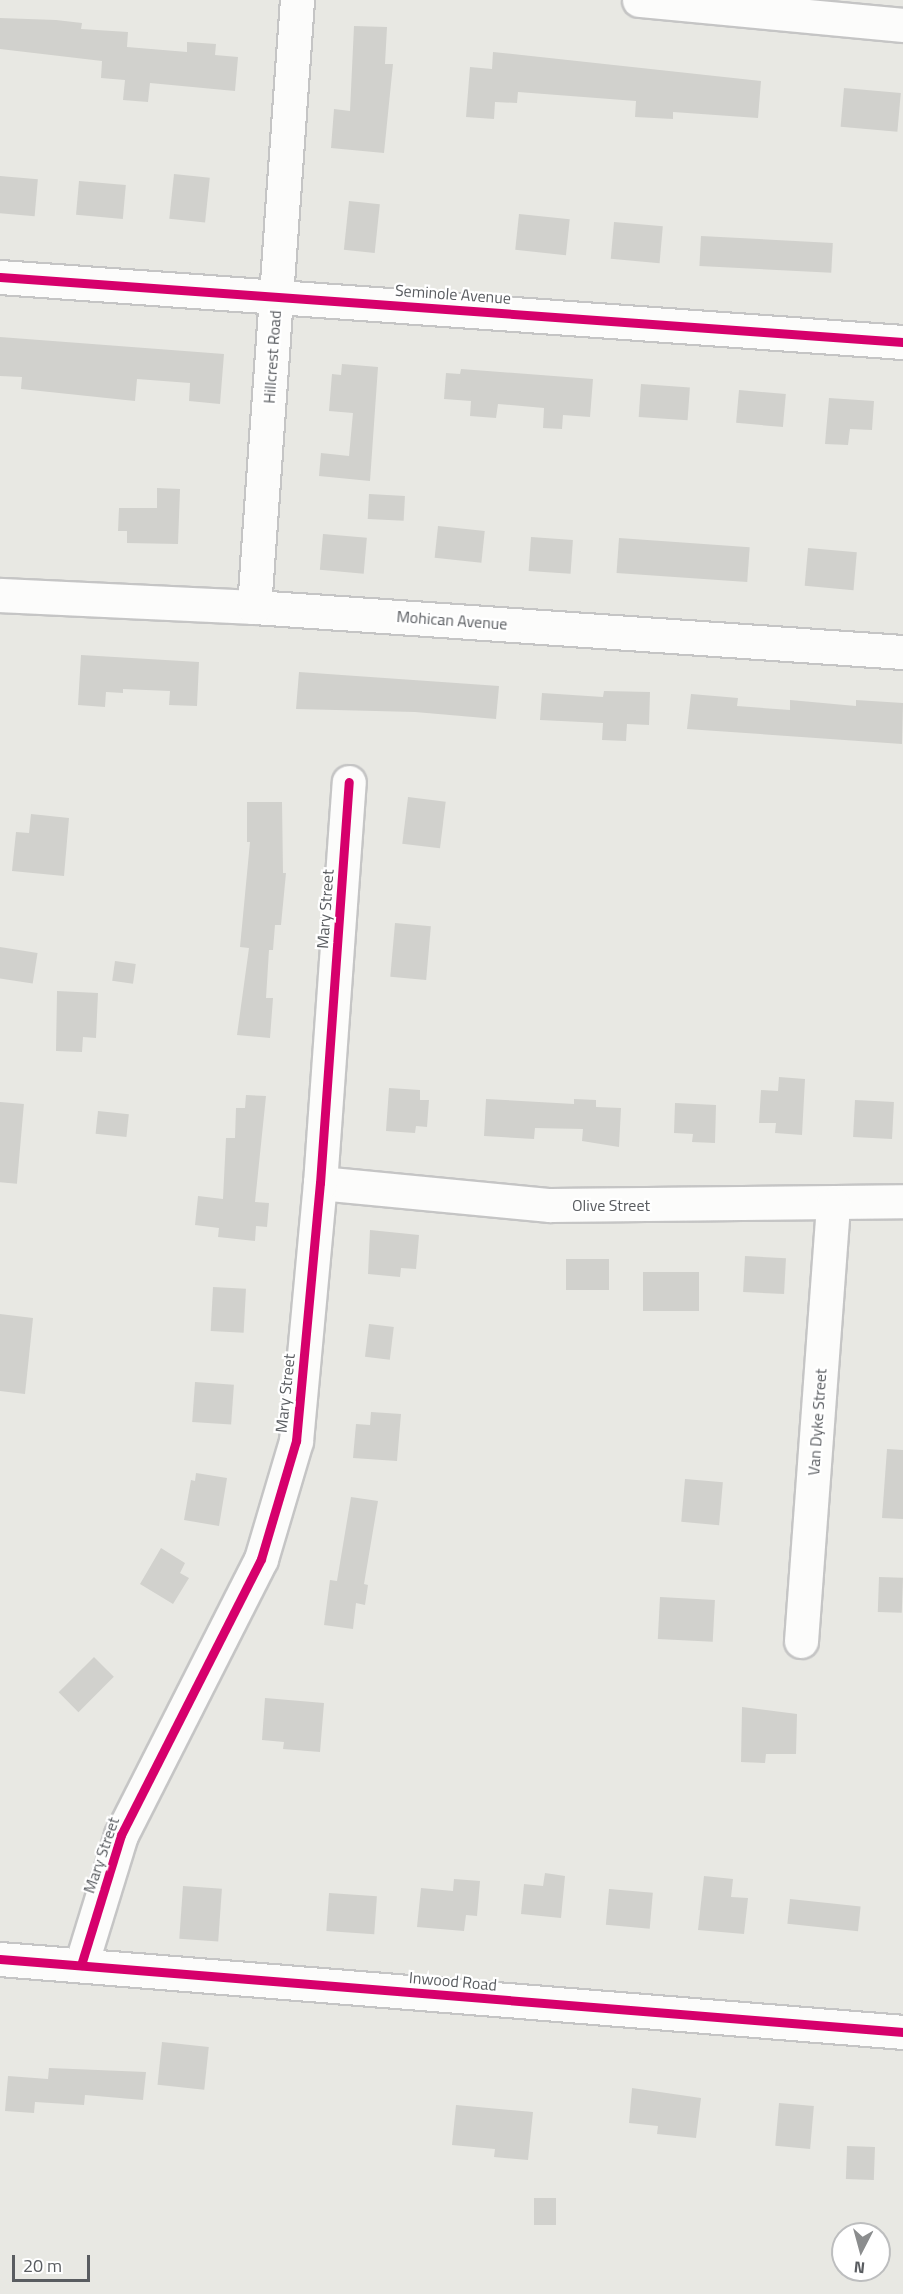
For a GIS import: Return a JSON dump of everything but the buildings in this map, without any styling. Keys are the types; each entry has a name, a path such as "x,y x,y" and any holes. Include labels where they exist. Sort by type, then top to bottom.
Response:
{"street":[{"name":"Hillcrest Road","path":"254,607 297,0"},
{"path":"639,0 903,25"},
{"name":"Seminole Avenue","path":"0,277 903,342"},
{"name":"Mohican Avenue","path":"0,595 254,607 903,651"},
{"name":"Mary Street","path":"81,1965 121,1834 261,1559 296,1441 320,1183 349,782"},
{"name":"Olive Street","path":"320,1183 550,1205 833,1204 903,1201"},
{"name":"Van Dyke Street","path":"801,1641 833,1204"},
{"name":"Inwood Road","path":"0,1959 903,2032"}],"cycle path":[{"path":"0,277 903,342"},
{"path":"81,1965 121,1835 261,1559 296,1441 320,1183 349,782"},
{"path":"0,1959 903,2032"}]}
